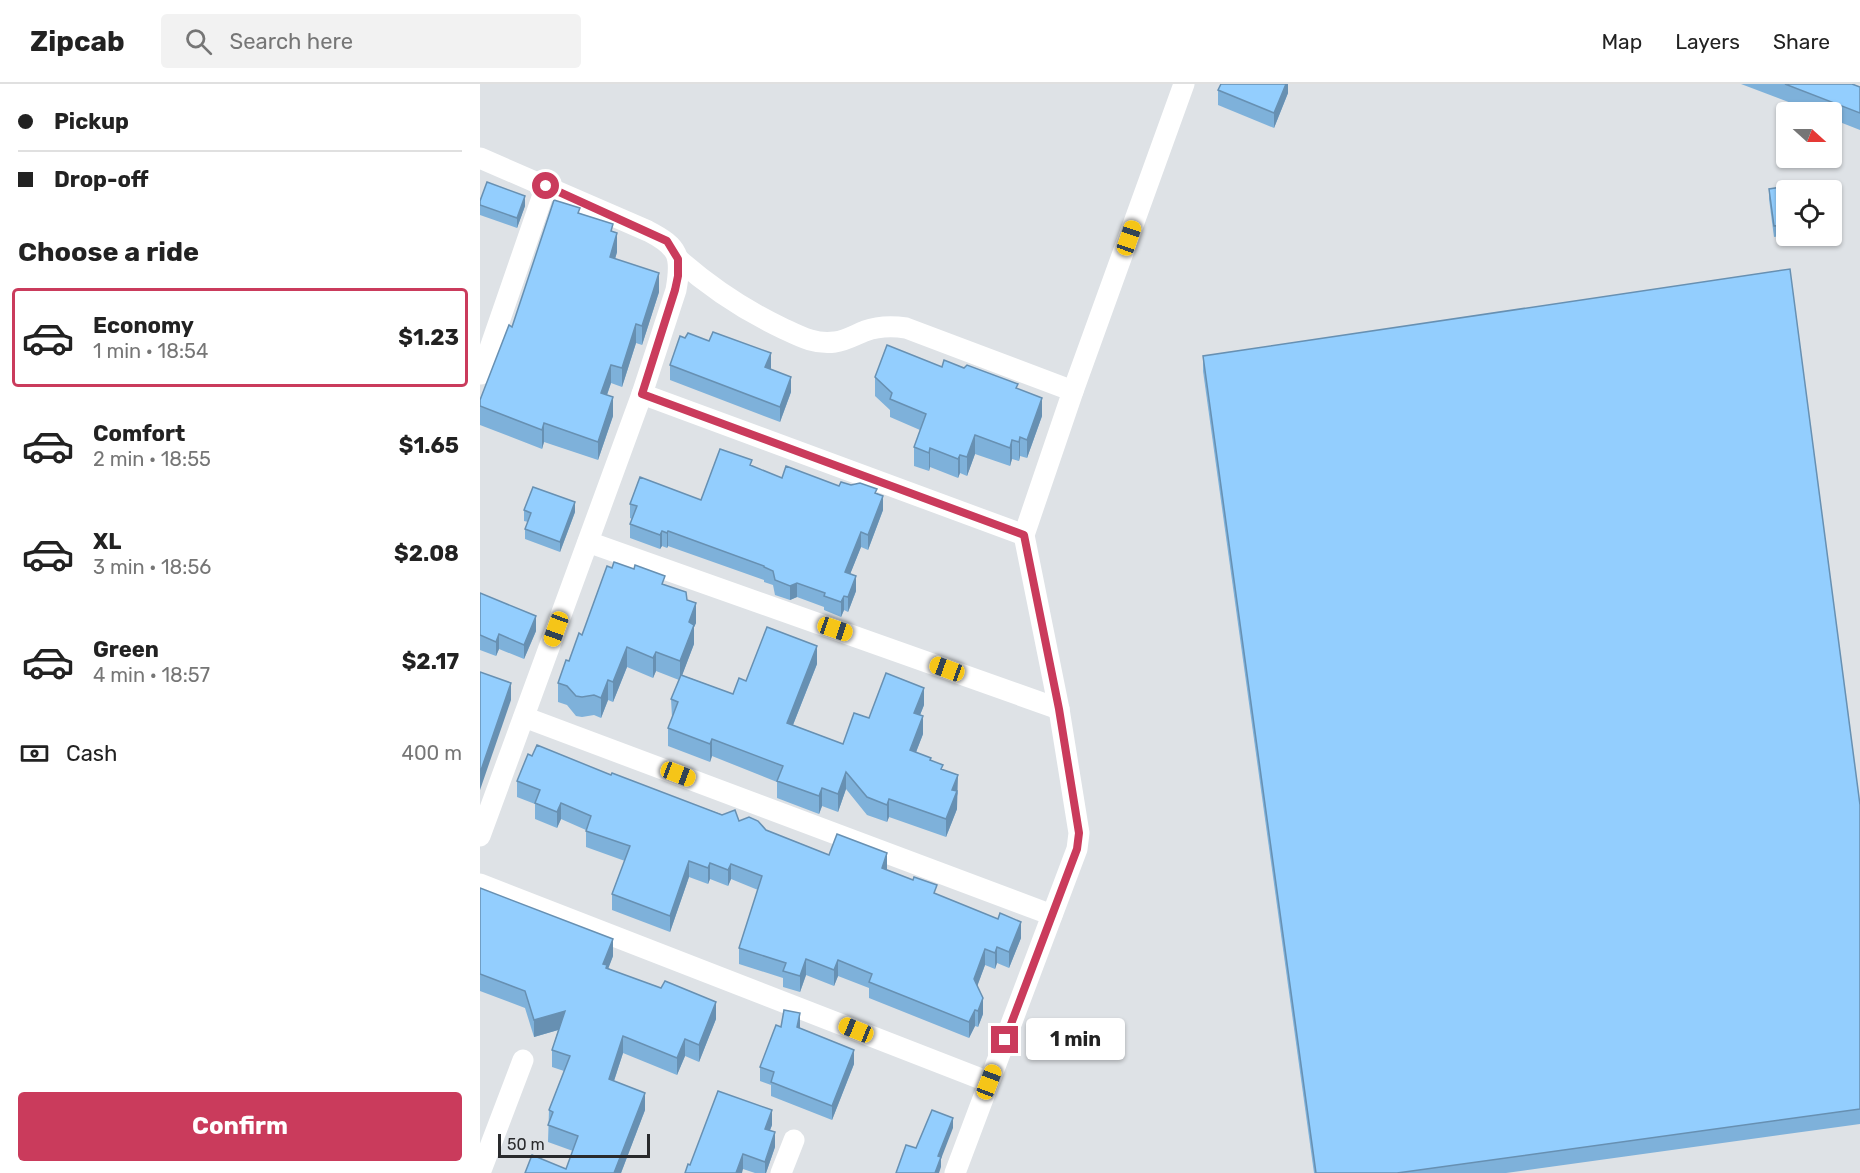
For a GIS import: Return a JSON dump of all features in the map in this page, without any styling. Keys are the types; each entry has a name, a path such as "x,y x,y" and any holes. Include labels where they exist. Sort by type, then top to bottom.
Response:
{"street":[{"path":"955,1173 1077,849 1079,833 1059,709 1024,535 1073,391 1184,84"},
{"path":"480,158 667,241 678,259 722,295 809,341 836,342 879,327 906,328 1073,391"},
{"path":"481,374 546,186"},
{"path":"480,836 642,394 675,290 678,259"},
{"path":"642,394 1024,535"},
{"path":"588,542 1059,709"},
{"path":"524,717 1052,915"},
{"path":"480,884 989,1082"},
{"path":"480,1173 523,1060"},
{"path":"781,1173 794,1140"}],"building":[{"path":"1221,84 1286,84 1274,113 1218,90"},
{"path":"1785,84 1852,84 1860,87 1860,113 1842,106 1842,102 1832,102"},
{"path":"487,182 525,196 517,218 480,205"},
{"path":"1776,188 1776,226 1774,226 1769,189"},
{"path":"554,200 580,208 578,213 613,224 611,231 617,233 610,257 659,273 642,326 636,324 622,368 611,365 601,393 613,397 598,442 544,423 542,430 480,406 480,400 509,325 512,327"},
{"path":"1790,269 1860,805 1860,1109 1397,1173 1316,1173 1203,356"},
{"path":"713,332 771,353 765,367 791,377 780,407 670,365 680,336 685,338 688,333 709,341"},
{"path":"887,345 942,367 944,360 964,368 967,365 1018,384 1016,388 1042,398 1027,440 1020,437 1019,442 1012,440 1010,448 975,435 967,457 960,455 958,459 930,448 929,453 914,447 926,414 890,399 892,393 875,377"},
{"path":"720,449 752,460 750,465 782,478 786,466 839,486 841,482 851,485 860,483 877,489 875,493 883,496 868,535 861,532 845,572 856,576 848,597 844,596 841,602 824,596 825,593 797,583 790,586 775,580 773,571 764,566 668,531 667,533 662,531 660,535 630,524 637,506 630,504 640,477 701,500"},
{"path":"533,487 575,502 560,542 525,529 531,513 524,510"},
{"path":"614,562 634,569 635,565 665,576 662,584 686,592 687,600 696,603 689,622 694,625 680,661 656,652 653,658 627,647 613,682 608,680 601,698 594,695 576,696 567,686 558,683 579,633 582,635 607,566 612,568"},
{"path":"480,593 536,616 524,645 499,634 496,642 480,635"},
{"path":"767,627 817,646 787,723 843,744 854,713 869,718 886,673 924,688 914,713 923,716 910,750 931,758 930,760 943,765 941,769 958,775 952,790 957,791 946,819 889,799 887,805 867,797 846,772 838,794 822,788 819,796 777,781 783,766 712,739 710,744 668,728 678,702 671,699 681,675 733,694 739,678 746,681"},
{"path":"480,672 511,683 480,773"},
{"path":"537,745 611,775 612,773 722,815 735,810 739,821 749,817 758,821 766,830 829,855 837,834 887,853 882,868 913,880 914,877 937,885 934,893 998,919 1000,913 1021,922 1009,952 997,947 995,953 985,949 974,979 983,998 978,1011 975,1010 969,1022 869,982 872,974 838,960 834,970 806,959 800,976 783,971 786,963 739,948 762,876 731,864 728,870 710,863 708,868 689,861 670,916 612,894 630,846 586,831 591,816 561,803 557,812 535,803 540,790 517,781 528,754 532,756"},
{"path":"480,888 613,939 603,964 607,965 606,968 661,988 665,981 716,1002 699,1045 685,1039 677,1058 623,1036 609,1079 645,1093 614,1173 525,1173 532,1155 566,1169 578,1136 548,1125 553,1112 549,1110 570,1056 552,1050 565,1011 534,1020 525,991 480,974"},
{"path":"784,1010 800,1013 797,1027 854,1050 832,1106 771,1082 774,1072 760,1067 776,1025 781,1027"},
{"path":"718,1091 772,1110 765,1129 775,1132 765,1162 743,1154 736,1173 685,1173 688,1164 690,1165"},
{"path":"932,1110 953,1118 938,1156 941,1157 935,1173 896,1173 906,1145 916,1148"}],"route":[{"path":"546,186 667,241 678,259 675,290 642,394 1024,535 1059,709 1079,833 1077,849 1005,1040"}]}
